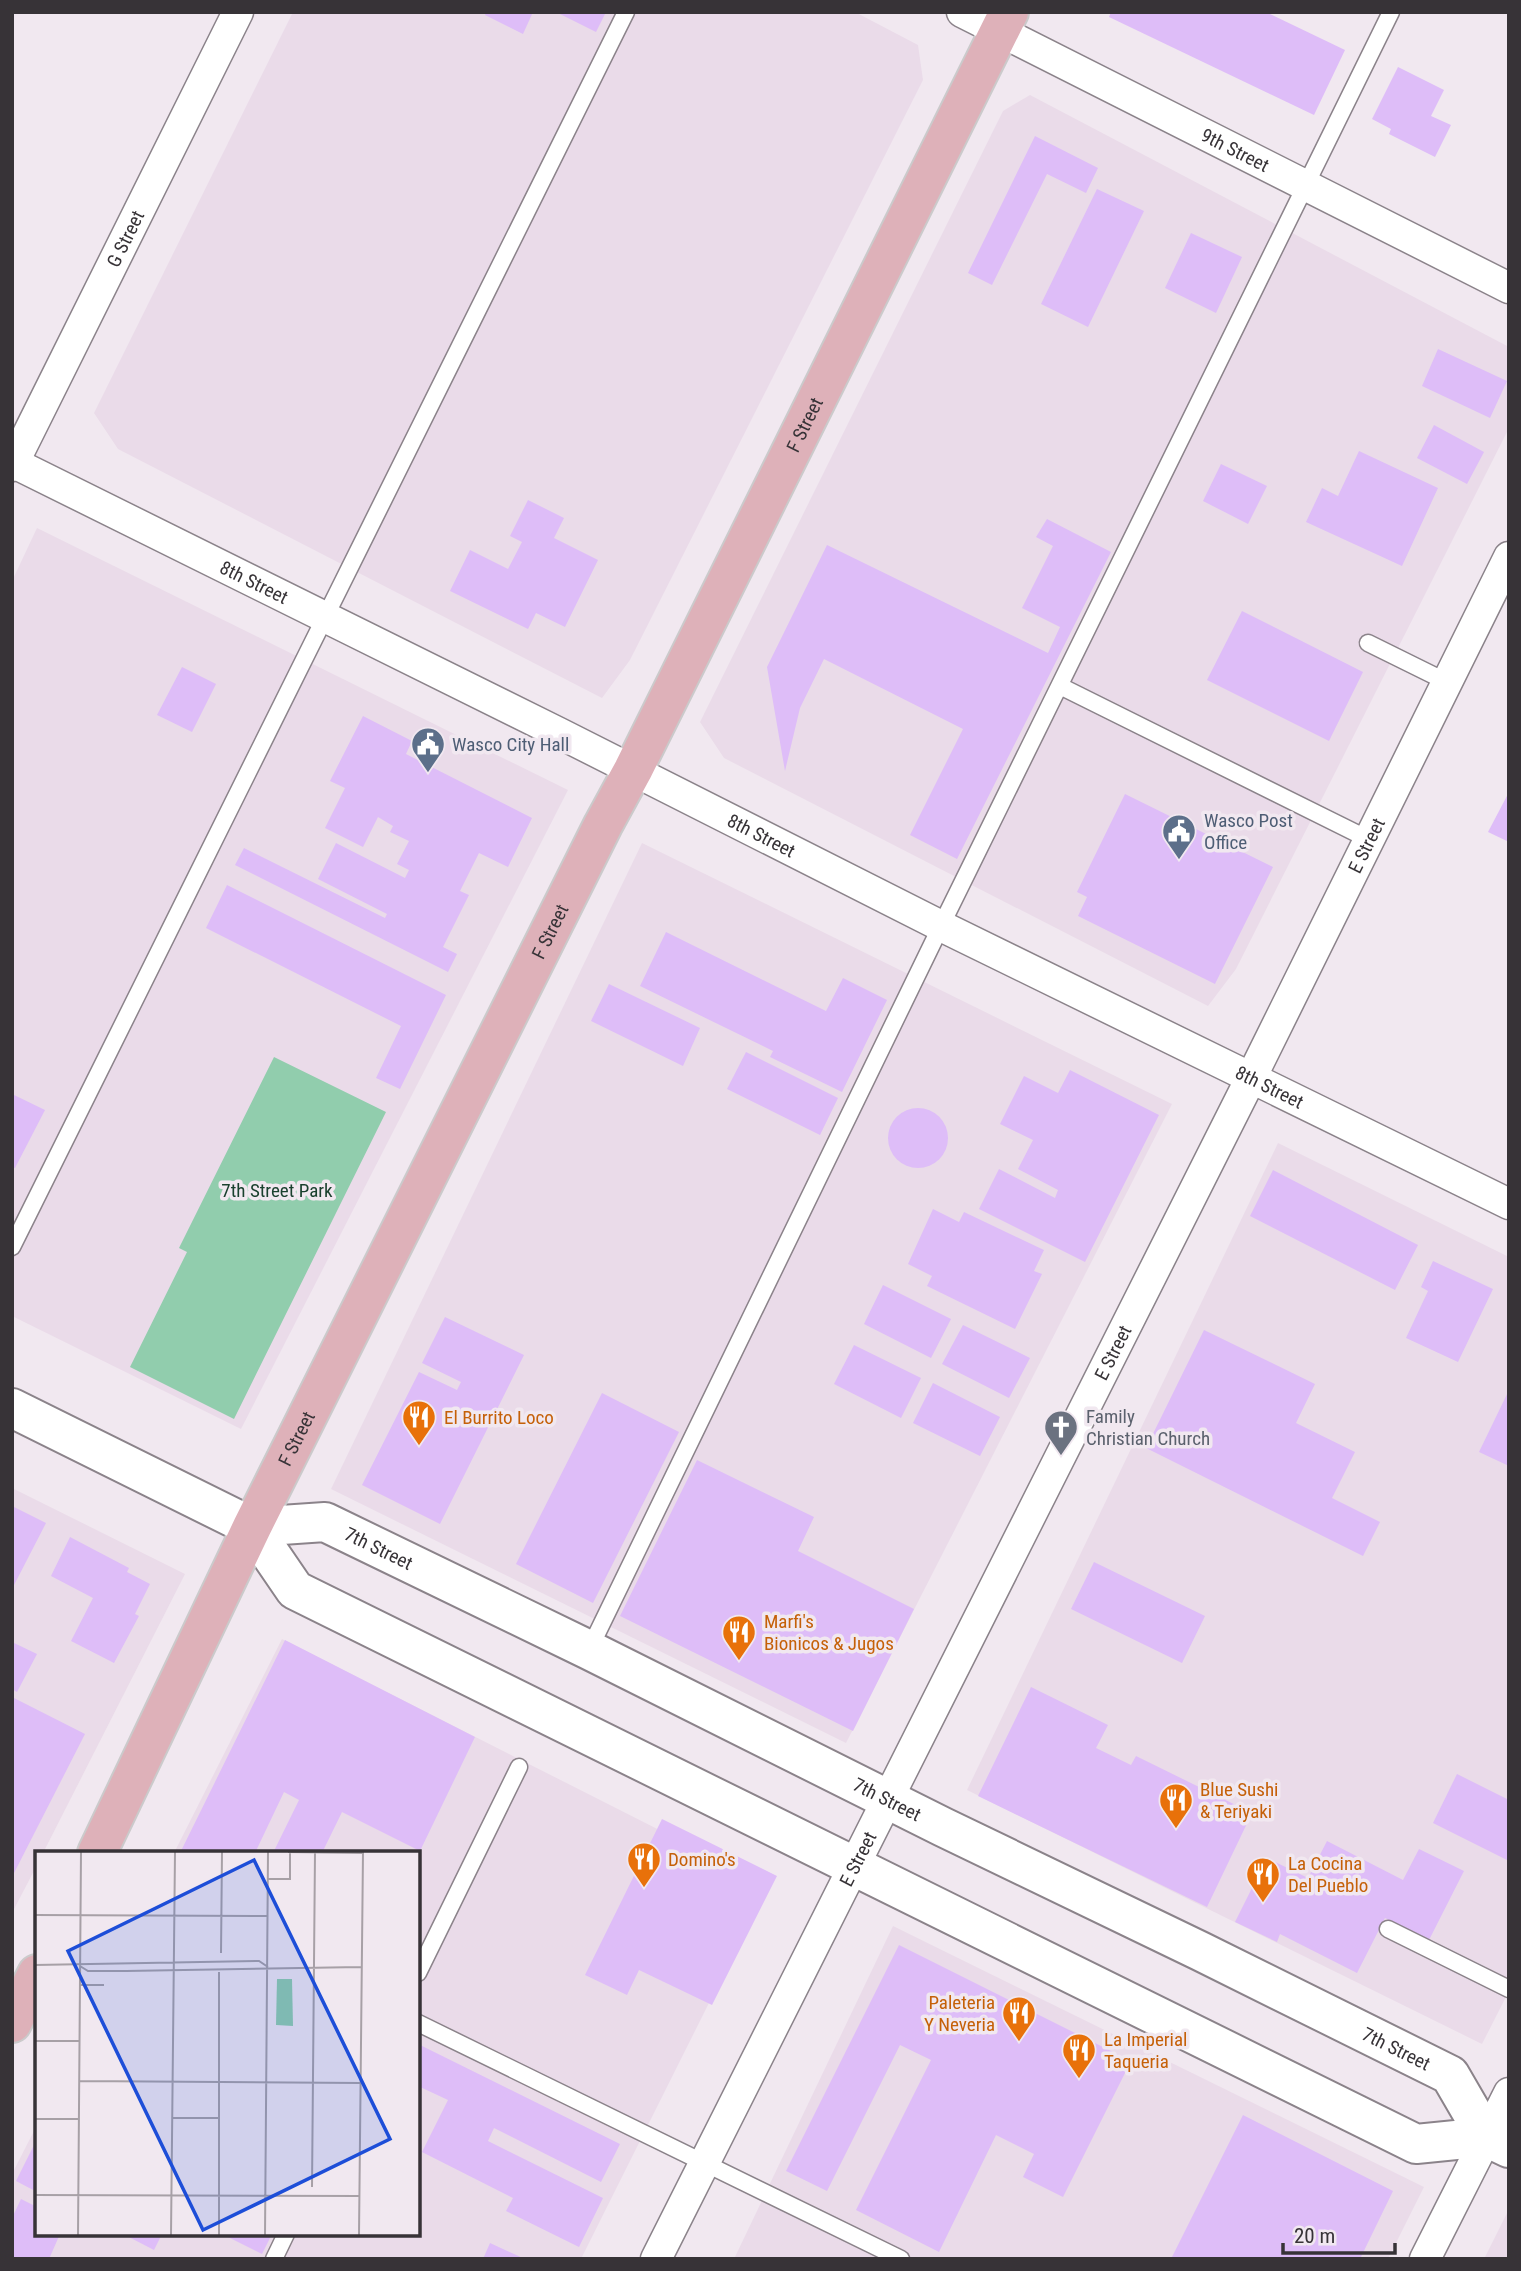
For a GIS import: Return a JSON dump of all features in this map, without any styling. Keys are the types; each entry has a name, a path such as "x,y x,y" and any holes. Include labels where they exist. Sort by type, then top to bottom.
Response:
{"main road":[{"name":"F Street","path":"98,1851 252,1527 633,770 1004,21"},
{"path":"12,2023 35,1978"}],"street":[{"name":"G Street","path":"13,464 238,12"},
{"name":"9th Street","path":"962,12 1004,21 1307,186 1509,288"},
{"name":"8th Street","path":"13,464 633,770 941,926 1509,1204"},
{"name":"E Street","path":"656,2259 1251,1079 1509,557"},
{"path":"12,1408 252,1527 295,1590 1416,2144 1497,2143"},
{"name":"7th Street","path":"252,1527 325,1522 1450,2075 1497,2143"},
{"path":"1425,2259 1497,2143 1509,2093"}],"lane":[{"path":"12,1247 626,12"},
{"path":"589,1650 941,926 1391,12"},
{"path":"1368,643 1447,682"},
{"path":"1060,686 1370,840"},
{"path":"420,1969 519,1767"},
{"path":"1388,1929 1509,1989"},
{"path":"420,2024 901,2259"},
{"path":"274,2259 285,2236"}],"shaded area":[{"path":"293,12 855,12 918,45 923,80 630,660 602,698 118,449 94,413"},
{"path":"1030,95 1509,347 1509,428 1236,969 1208,1006 724,758 700,722 1003,111"},
{"path":"37,528 568,790 241,1429 12,1316 12,581"},
{"path":"642,843 1172,1104 846,1743 331,1489"},
{"path":"1278,1143 1509,1257 1509,1991 1482,2044 967,1790"},
{"path":"12,1488 185,1574 44,1851 35,1851 35,1869 12,1913"},
{"path":"282,1639 768,1885 581,2259 12,2259 12,2174 35,2129 35,2236 420,2236 420,1851 175,1851"},
{"path":"893,1926 1424,2187 1388,2259 734,2259"},
{"path":"1509,2209 1509,2259 1484,2259"}],"green space":[{"name":"7th Street Park","path":"274,1057 386,1112 234,1419 130,1367 187,1252 179,1248"}],"building":[{"path":"486,12 533,12 523,34 485,15"},
{"path":"556,12 606,12 596,32"},
{"path":"1111,12 1266,12 1345,50 1314,115 1109,17"},
{"path":"1398,67 1444,90 1431,116 1451,125 1435,157 1389,134 1391,129 1372,119"},
{"path":"1035,136 1098,168 1086,193 1047,174 992,285 968,273"},
{"path":"1097,189 1144,211 1088,327 1041,304"},
{"path":"1191,233 1242,257 1216,313 1165,288"},
{"path":"1438,349 1507,381 1490,418 1422,386"},
{"path":"1434,425 1484,452 1467,484 1417,458"},
{"path":"1359,451 1438,488 1402,566 1306,522 1322,488 1338,496"},
{"path":"1221,464 1267,486 1248,524 1203,501"},
{"path":"528,500 564,518 554,538 598,560 565,627 536,613 528,629 450,591 470,550 508,569 522,542 510,536"},
{"path":"1047,519 1111,552 957,859 910,835 963,729 824,659 800,708 785,771 767,667 827,545 1048,653 1060,627 1022,608 1053,546 1036,537"},
{"path":"1242,611 1363,672 1329,741 1207,680"},
{"path":"182,667 216,684 192,732 157,715"},
{"path":"363,716 412,741 406,754 532,818 508,867 479,853 460,891 469,895 443,947 457,954 448,972 235,865 244,848 385,918 387,914 318,879 336,843 405,878 409,870 397,864 409,841 390,832 393,826 378,817 363,847 325,828 345,788 330,781"},
{"path":"1509,792 1509,842 1488,832"},
{"path":"1125,794 1273,867 1215,984 1078,916 1087,897 1077,892"},
{"path":"227,885 446,995 400,1089 376,1078 401,1026 206,928"},
{"path":"666,932 826,1011 843,978 887,1000 842,1092 770,1057 773,1051 640,986"},
{"path":"609,984 700,1028 683,1066 591,1021"},
{"path":"746,1052 838,1098 820,1135 727,1089"},
{"path":"1070,1070 1159,1115 1085,1262 979,1209 999,1169 1055,1198 1058,1190 1018,1169 1033,1140 1000,1124 1024,1076 1058,1093"},
{"path":"12,1094 45,1110 15,1168 12,1167"},
{"path":"918,1108 930,1110 943,1121 948,1138 946,1150 935,1163 918,1168 906,1166 893,1155 888,1138 890,1126 901,1113"},
{"path":"1273,1170 1418,1245 1395,1290 1250,1216"},
{"path":"933,1209 959,1222 964,1212 1044,1250 1034,1271 1042,1274 1015,1329 927,1286 932,1276 908,1264"},
{"path":"1433,1261 1493,1289 1458,1362 1406,1338 1428,1291 1421,1287"},
{"path":"883,1285 951,1319 931,1358 864,1324"},
{"path":"445,1317 524,1355 440,1524 362,1485 419,1372 457,1390 461,1382 422,1363"},
{"path":"963,1325 1030,1358 1009,1398 942,1364"},
{"path":"1204,1330 1315,1384 1296,1423 1355,1452 1332,1498 1380,1522 1363,1556 1146,1448"},
{"path":"854,1345 921,1378 901,1418 834,1384"},
{"path":"933,1383 1000,1417 980,1456 913,1423"},
{"path":"1509,1390 1509,1466 1479,1452"},
{"path":"602,1393 679,1432 593,1603 516,1564"},
{"path":"697,1460 814,1517 798,1551 914,1609 853,1731 620,1616"},
{"path":"12,1506 46,1523 12,1589"},
{"path":"70,1537 129,1568 127,1572 150,1584 135,1614 139,1616 114,1663 71,1641 93,1598 51,1576"},
{"path":"1094,1562 1205,1616 1182,1663 1071,1609"},
{"path":"285,1640 475,1737 420,1851 342,1812 323,1851 274,1851 299,1800 284,1792 256,1851 181,1851"},
{"path":"12,1642 37,1654 17,1692 12,1689"},
{"path":"1031,1687 1108,1725 1096,1748 1131,1765 1136,1756 1252,1813 1207,1907 978,1796"},
{"path":"12,1697 85,1734 12,1877"},
{"path":"1457,1774 1509,1800 1509,1861 1433,1823"},
{"path":"662,1819 777,1876 712,2005 639,1970 627,1995 585,1975"},
{"path":"1327,1841 1403,1880 1419,1849 1464,1871 1429,1940 1385,1918 1357,1973 1280,1934 1277,1942 1235,1922 1267,1858 1308,1878"},
{"path":"899,1945 1131,2061 1063,2197 1023,2177 1034,2154 996,2135 939,2252 856,2210 931,2060 900,2045 827,2191 786,2171"},
{"path":"420,2045 620,2144 601,2182 494,2128 488,2141 603,2198 579,2247 506,2211 513,2198 422,2152 448,2100 420,2087"},
{"path":"1243,2115 1393,2191 1360,2259 1171,2259"},
{"path":"35,2143 35,2191 16,2181"},
{"path":"21,2199 35,2206 35,2236 59,2236 49,2259 12,2259 12,2218"},
{"path":"127,2236 161,2236 154,2250"},
{"path":"226,2236 271,2236 262,2254"},
{"path":"490,2243 525,2259 483,2259"}],"place":[{"name":"Wasco City Hall","path":"428,774"},
{"name":"Wasco Post Office","path":"1179,861"},
{"name":"El Burrito Loco","path":"419,1447"},
{"name":"Family Christian Church","path":"1061,1457"},
{"name":"Marfi's Bionicos & Jugos","path":"739,1662"},
{"name":"Blue Sushi & Teriyaki","path":"1176,1830"},
{"name":"Domino's","path":"644,1889"},
{"name":"La Cocina Del Pueblo","path":"1263,1904"},
{"name":"Paleteria Y Neveria","path":"1019,2043"},
{"name":"La Imperial Taqueria","path":"1079,2080"}]}
